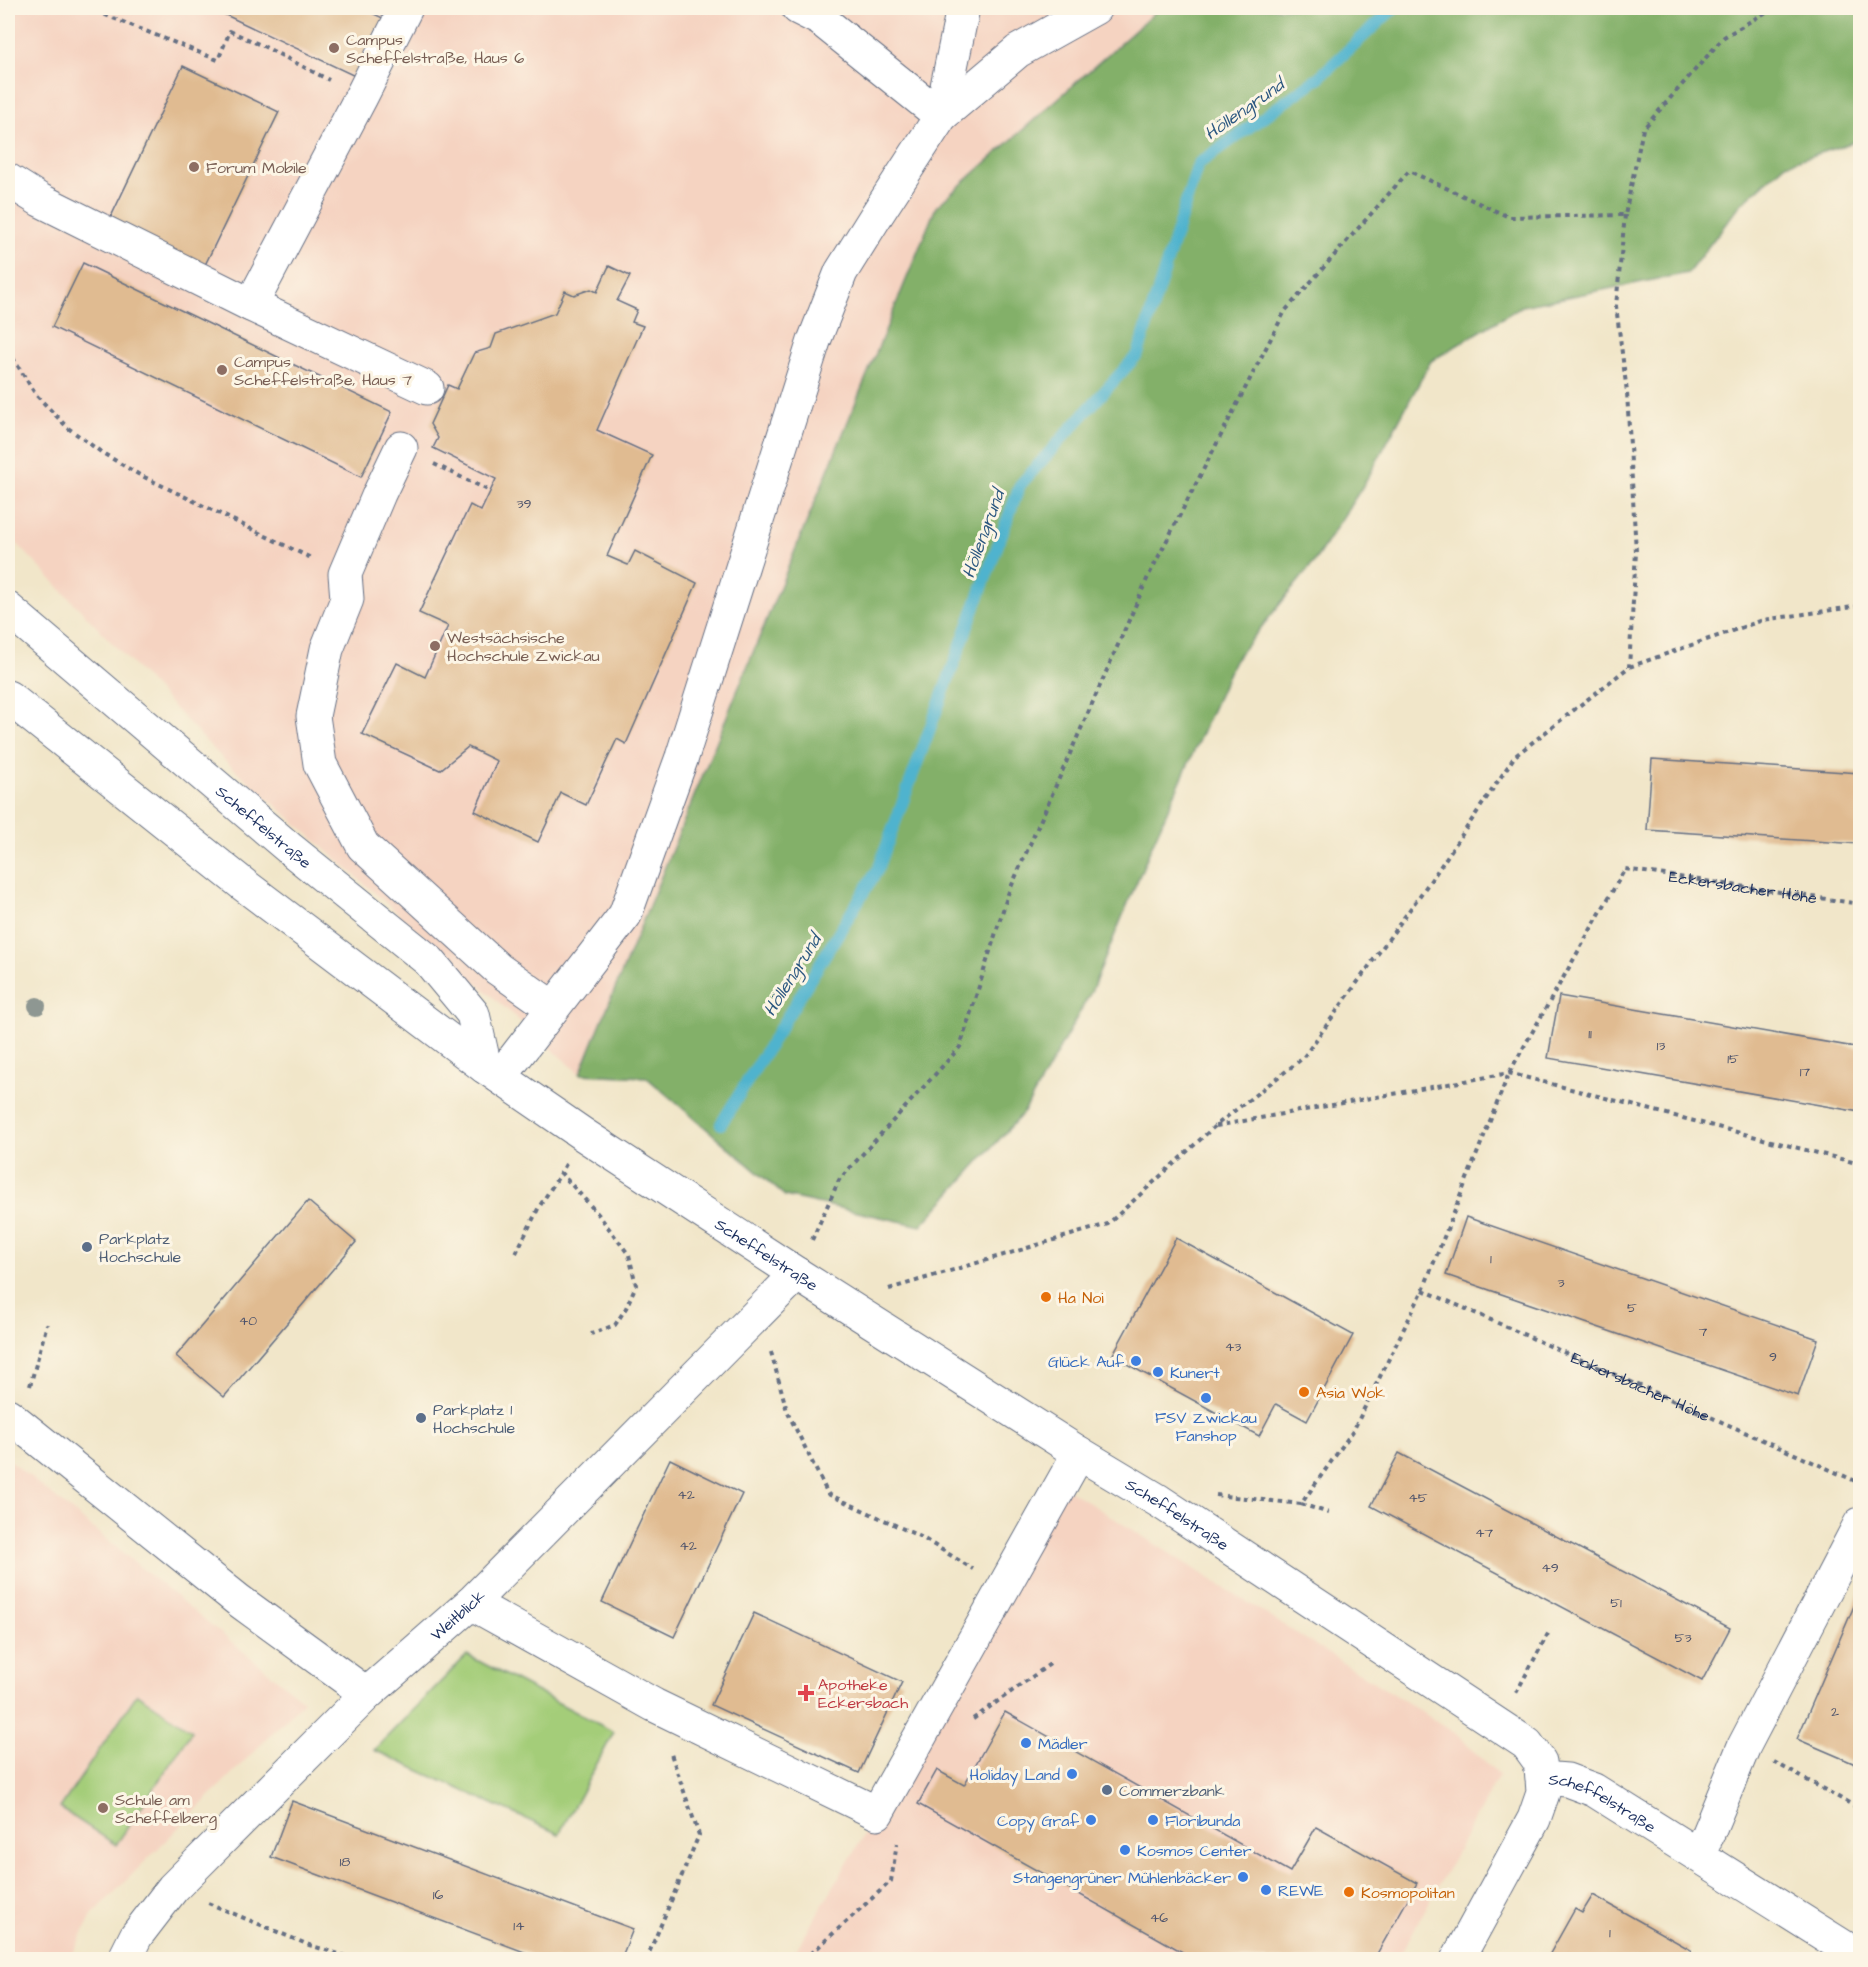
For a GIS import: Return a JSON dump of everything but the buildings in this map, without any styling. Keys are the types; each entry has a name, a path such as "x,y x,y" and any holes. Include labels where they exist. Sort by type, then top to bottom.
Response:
{"street":[{"path":"251,305 406,8"},
{"path":"798,8 820,19 941,116"},
{"path":"941,116 963,8"},
{"path":"492,1072 552,1007 625,915 682,757 818,331 842,272 941,116 1018,51 1095,8"},
{"path":"8,180 40,200 251,305 427,388"},
{"path":"401,448 345,574 347,599 327,649 313,716 320,764 363,846 498,969 552,1007"},
{"name":"Scheffelstraße","path":"8,609 289,848 429,961 473,1014 492,1072"},
{"name":"Scheffelstraße","path":"15,708 492,1072 584,1135 797,1274 1079,1453 1160,1501 1499,1725 1527,1744 1540,1762 1542,1778 1567,1780 1594,1790 1860,1957"},
{"name":"Weitblick","path":"124,1959 136,1936 172,1888 367,1694 471,1603 797,1274"},
{"path":"14,1420 238,1600 367,1694"},
{"path":"471,1603 654,1705 877,1813 1079,1453"},
{"path":"1700,1856 1744,1746 1860,1524"},
{"path":"1457,1959 1534,1819 1543,1793 1542,1778"}],"path":[{"path":"88,8 218,60 230,31 361,98"},
{"path":"1629,667 1636,552 1627,392 1616,306 1625,216 1643,129 1724,37 1773,8"},
{"path":"797,1274 839,1180 960,1047 1008,894 1027,850 1148,577 1285,310 1409,171 1509,217 1625,216"},
{"path":"8,350 36,395 68,428 101,452 138,474 345,574"},
{"path":"401,448 490,491"},
{"path":"845,1303 1108,1224 1215,1126 1303,1058 1436,873 1515,756 1629,667 1763,620 1860,606"},
{"name":"Eckersbacher Höhe","path":"1509,1073 1625,869 1860,904"},
{"path":"1215,1126 1509,1073 1860,1164"},
{"path":"1301,1504 1353,1431 1423,1290 1509,1073"},
{"path":"516,1253 540,1207 584,1135"},
{"path":"561,1173 598,1214 629,1255 636,1285 626,1308 615,1325 591,1334"},
{"name":"Eckersbacher Höhe","path":"1423,1290 1860,1483"},
{"path":"760,1311 787,1411 828,1494 921,1537 1004,1588"},
{"path":"14,1420 47,1324"},
{"path":"1196,1526 1216,1494 1301,1504 1329,1513"},
{"path":"1499,1725 1550,1630"},
{"path":"968,1722 1050,1664"},
{"path":"646,1959 699,1834 654,1705"},
{"path":"1744,1746 1860,1809"},
{"path":"804,1959 891,1881"},
{"path":"172,1888 309,1945 359,1959"}],"shaded area":[{"name":"Westsächsische Hochschule Zwickau","path":"8,8 1160,8 936,207 580,1074 223,759 8,534"},
{"name":"Schule am Scheffelberg","path":"8,1459 304,1701 92,1915 70,1959 8,1959"},
{"name":"Kosmos Center","path":"1061,1485 1458,1735 1499,1775 1398,1959 790,1960 877,1813"}],"green space":[{"path":"1160,8 1860,8 1860,140 1786,164 1740,205 1688,273 1522,306 1431,361 1366,481 1314,562 1234,661 1153,843 1091,992 1024,1112 921,1226 785,1196 646,1077 580,1074 936,207"},
{"path":"467,1655 614,1732 559,1834 374,1750"},
{"path":"137,1694 192,1731 116,1845 60,1808"}],"waterway":[{"name":"Höllengrund","path":"721,1124 878,869 1020,485 1138,354 1198,164 1318,78 1394,8"}],"place":[{"name":"Campus Scheffelstraße, Haus 6","path":"334,48"},
{"name":"Forum Mobile","path":"194,167"},
{"name":"Campus Scheffelstraße, Haus 7","path":"222,370"},
{"name":"Westsächsische Hochschule Zwickau","path":"435,646"},
{"name":"Parkplatz Hochschule","path":"87,1247"},
{"name":"Ha Noi","path":"1046,1297"},
{"name":"Glück Auf","path":"1136,1361"},
{"name":"Kunert","path":"1158,1372"},
{"name":"Asia Wok","path":"1304,1392"},
{"name":"FSV Zwickau Fanshop","path":"1206,1398"},
{"name":"Parkplatz 1 Hochschule","path":"421,1418"},
{"name":"Apotheke Eckersbach","path":"806,1693"},
{"name":"Mädler","path":"1026,1743"},
{"name":"Holiday Land","path":"1072,1774"},
{"name":"Commerzbank","path":"1107,1790"},
{"name":"Schule am Scheffelberg","path":"103,1808"},
{"name":"Copy Graf","path":"1091,1820"},
{"name":"Floribunda","path":"1153,1820"},
{"name":"Kosmos Center","path":"1125,1850"},
{"name":"Stangengrüner Mühlenbäcker","path":"1243,1877"},
{"name":"REWE","path":"1266,1890"},
{"name":"Kosmopolitan","path":"1349,1892"}]}
